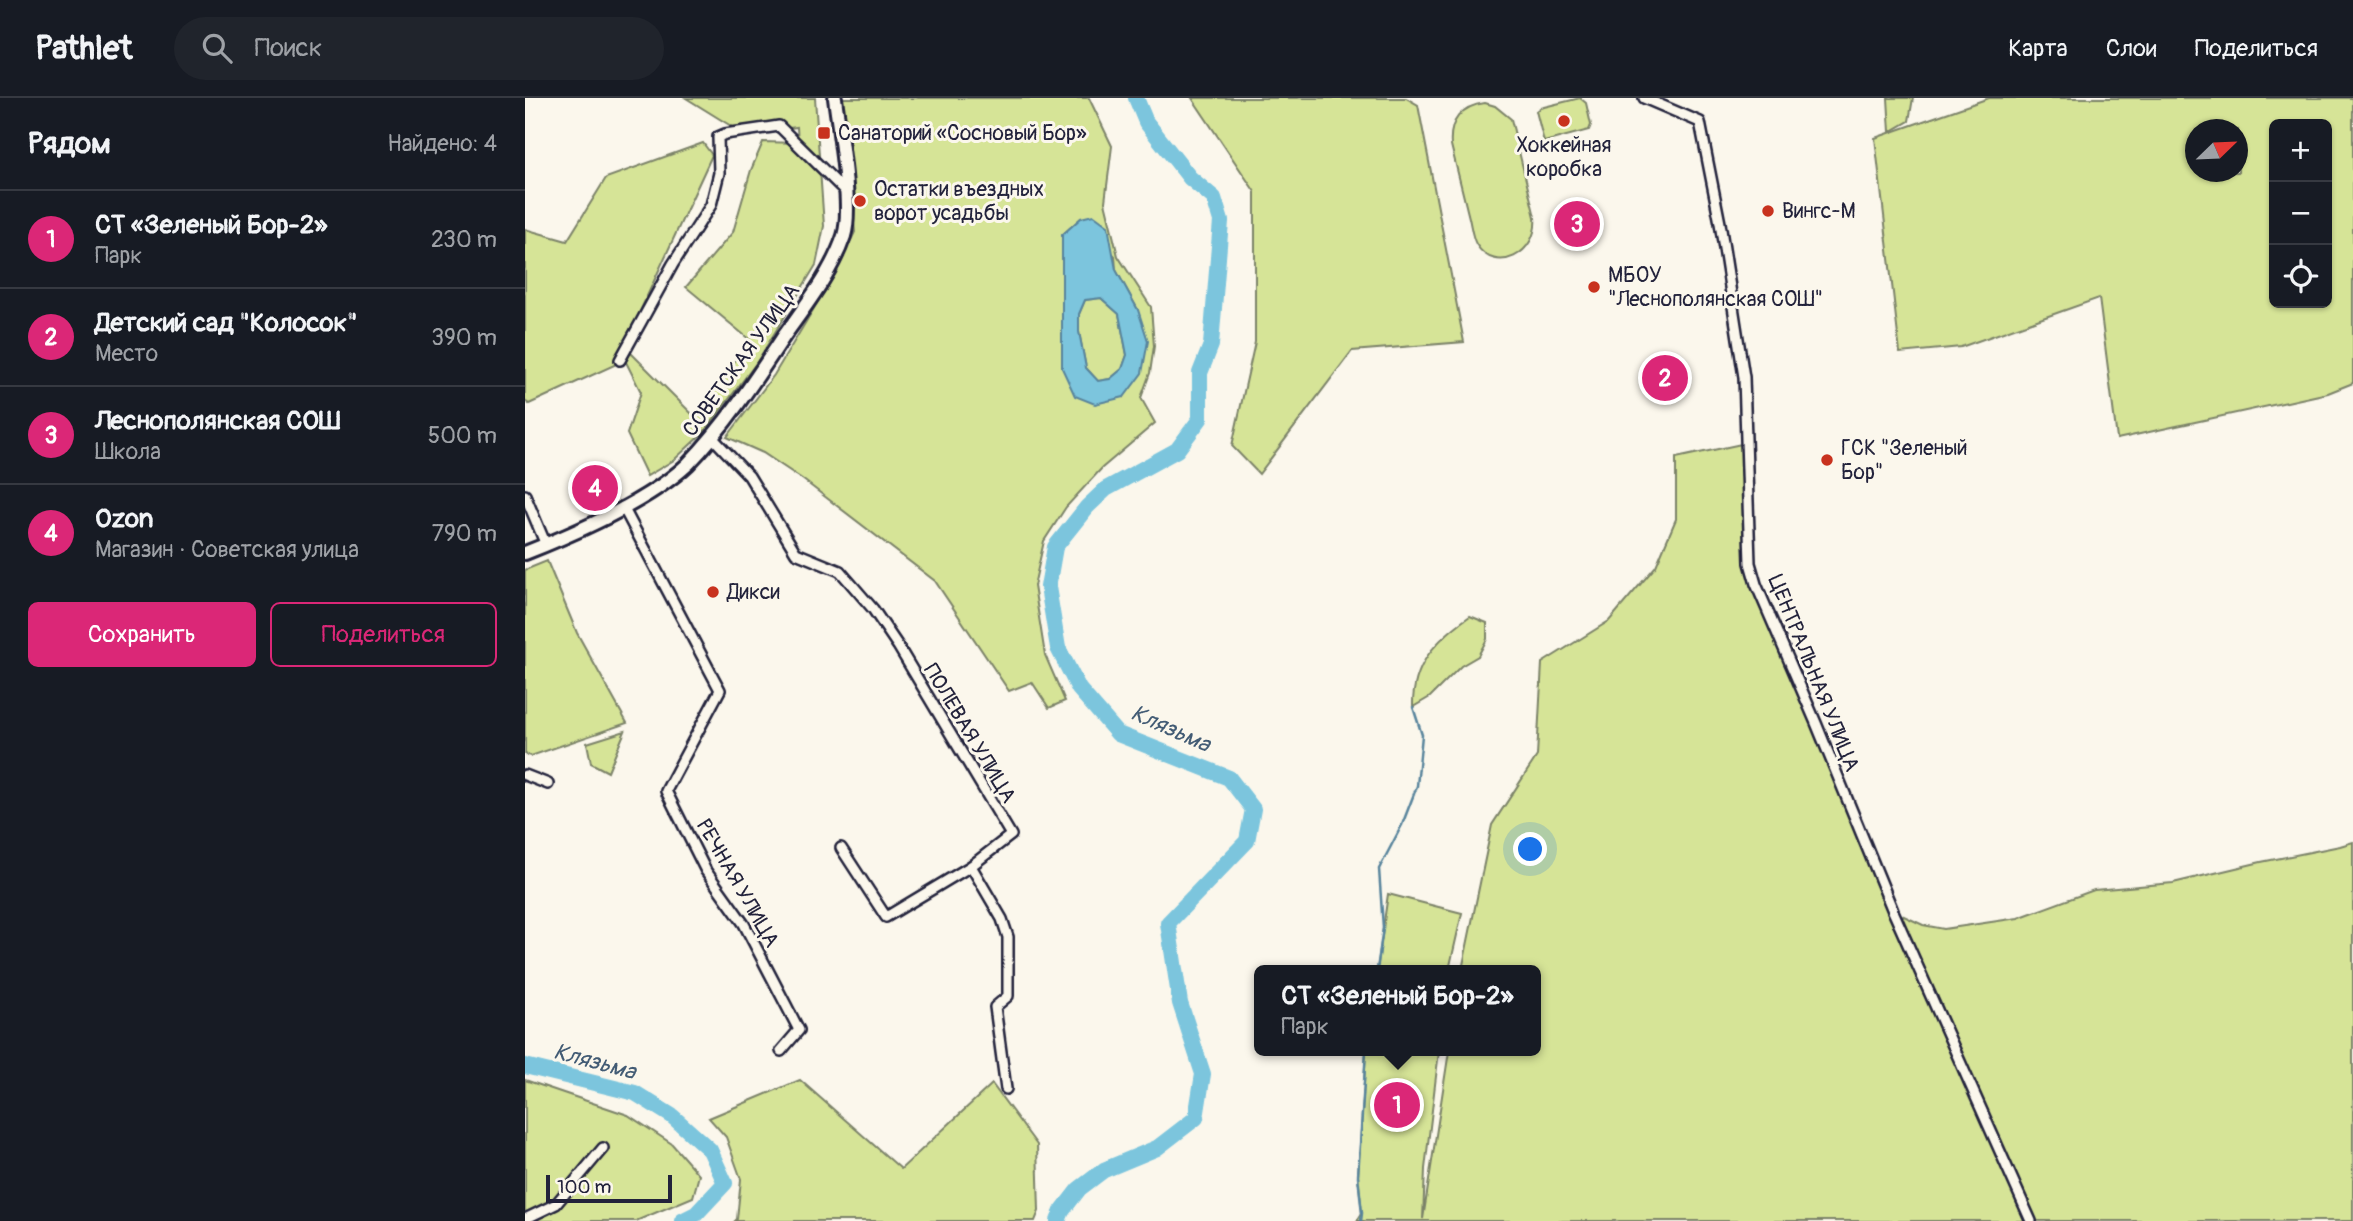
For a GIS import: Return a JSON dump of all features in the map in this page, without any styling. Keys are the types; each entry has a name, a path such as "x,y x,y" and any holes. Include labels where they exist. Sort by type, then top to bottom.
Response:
{"main road":[{"name":"СОВЕТСКАЯ УЛИЦА","path":"525,553 623,507 660,486 686,465 712,437 760,372 824,277 845,234 846,192 835,98"}],"street":[{"name":"ЦЕНТРАЛЬНАЯ УЛИЦА","path":"1644,98 1700,122 1720,223 1744,377 1750,563 1756,584 1817,723 1893,911 2031,1221"},
{"path":"620,360 673,264 711,205 719,173 718,137 779,126 846,192"},
{"name":"ПОЛЕВАЯ УЛИЦА","path":"712,437 749,476 796,553 840,571 873,609 905,658 1011,835 971,866"},
{"path":"525,495 545,545"},
{"name":"РЕЧНАЯ УЛИЦА","path":"623,507 720,690 666,791 706,870 744,924 799,1030 781,1051"},
{"path":"525,775 548,785"},
{"path":"841,848 886,916 971,866 1002,919 1008,937 1008,996 995,1007 1006,1089"},
{"path":"525,1219 556,1204 603,1148"}],"green space":[{"path":"686,98 815,98 824,226 816,265 757,362 704,432 674,460 647,476 627,434 641,392 625,360 529,404 525,401 525,229 567,241 606,178 703,143 712,155 624,346 695,417 750,340 686,287 733,232 751,170 763,142 798,143 797,127 744,134"},
{"path":"842,98 1089,98 1112,146 1105,202 1118,256 1151,307 1154,346 1150,373 1141,398 1155,423 1102,468 1066,507 1044,541 1034,586 1045,655 1065,701 1049,708 1032,682 1009,691 935,581 802,479 763,453 727,437 774,375 834,275 855,232","holes":["1081,218 1115,256 1116,270 1138,310 1124,397 1062,368 1062,235"]},
{"path":"1192,98 1406,98 1418,105 1464,342 1352,351 1259,474 1232,446 1255,342 1255,192"},
{"name":"Хоккейная коробка","path":"1580,98 1586,103 1591,125 1589,130 1544,142 1536,111"},
{"path":"1888,98 1913,98 1909,121 1890,132"},
{"path":"1989,98 2353,98 2353,383 2328,393 2117,439 2099,298 1961,347 1900,353 1875,138"},
{"path":"1485,103 1495,106 1511,119 1535,217 1530,241 1523,250 1504,259 1484,254 1476,244 1451,145 1452,129 1458,116 1469,107"},
{"path":"1101,298 1119,314 1127,355 1122,369 1110,379 1098,381 1086,368 1079,332 1079,314 1085,300"},
{"path":"1746,443 1750,563 1893,911 1923,925 1944,929 2018,918 2094,890 2173,883 2353,842 2353,1221 1357,1221 1362,1213 1358,1176 1366,1056 1438,1056 1425,1169 1423,1219 1448,1056 1541,1056 1541,965 1463,965 1492,825 1537,756 1542,663 1609,621 1656,566 1676,519 1676,458"},
{"path":"547,561 577,633 627,723 531,756 525,754 525,570"},
{"path":"1470,616 1487,623 1487,639 1478,656 1461,666 1430,697 1413,707 1417,678 1422,665 1437,644"},
{"path":"625,731 608,772 591,763 587,743"},
{"path":"1388,894 1462,913 1450,965 1378,965"},
{"path":"525,1080 628,1115 672,1144 699,1175 693,1197 636,1221 525,1221"},
{"path":"800,1080 901,1169 992,1084 1037,1145 1039,1211 1035,1221 735,1221 741,1179 726,1137 709,1118"}],"water":[{"path":"1093,215 1108,226 1116,270 1138,310 1148,341 1142,373 1124,397 1095,404 1075,396 1062,368 1062,235 1081,218","holes":["1101,298 1119,314 1127,355 1122,369 1110,379 1098,381 1086,368 1079,332 1079,314 1085,300"]}],"waterway":[{"name":"Клязьма","path":"1058,1221 1062,1211 1079,1189 1104,1170 1157,1148 1196,1118 1203,1074 1180,1003 1168,923 1247,841 1253,809 1229,778 1118,734 1079,689 1058,648 1048,587 1055,547 1087,507 1106,489 1177,450 1200,419 1200,373 1211,345 1221,221 1214,198 1190,178 1146,122 1136,98"},
{"path":"1378,965 1383,928 1379,869 1402,825 1417,786 1422,735 1413,707"},
{"path":"1361,1221 1358,1176 1366,1056"},
{"name":"Клязьма","path":"525,1066 635,1093 672,1116 710,1150 725,1183 696,1214 682,1221"}],"place":[{"name":"Хоккейная коробка","path":"1564,121"},
{"name":"Санаторий «Сосновый Бор»","path":"824,133"},
{"name":"Остатки въездных ворот усадьбы","path":"860,201"},
{"name":"Вингс-М","path":"1768,211"},
{"name":"Леснополянская СОШ","path":"1577,224"},
{"name":"МБОУ \"Леснополянская СОШ\"","path":"1594,287"},
{"name":"Детский сад \"Колосок\"","path":"1665,378"},
{"name":"ГСК \"Зеленый Бор\"","path":"1827,460"},
{"name":"Ozon","path":"595,488"},
{"name":"Дикси","path":"713,592"},
{"name":"СТ «Зеленый Бор-2»","path":"1397,1105"}]}
